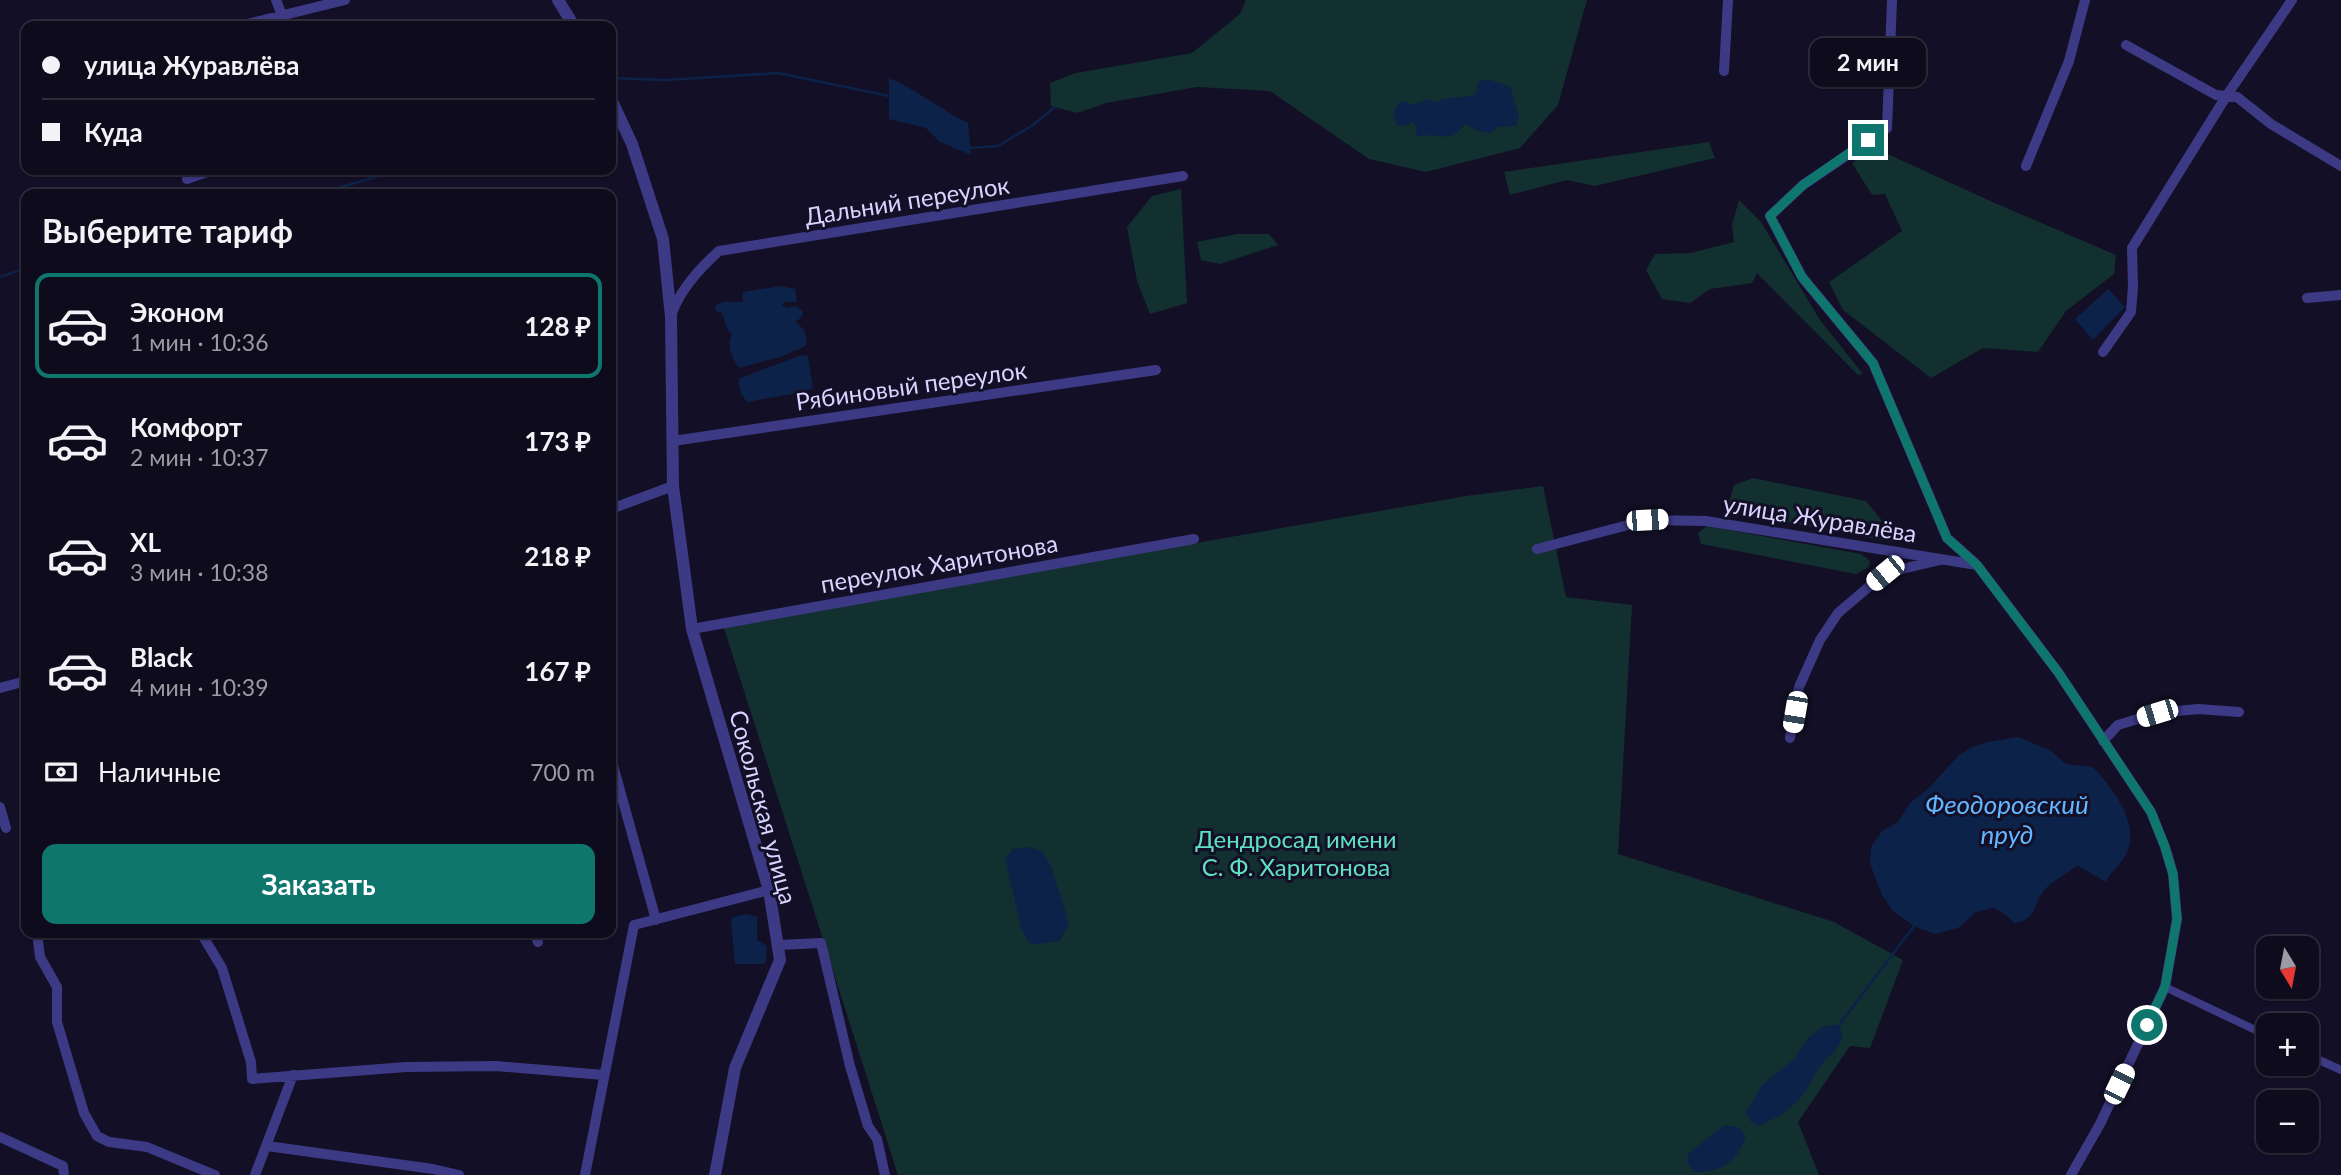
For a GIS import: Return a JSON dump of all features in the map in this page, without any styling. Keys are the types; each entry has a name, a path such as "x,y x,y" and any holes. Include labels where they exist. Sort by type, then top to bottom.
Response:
{"street":[{"path":"276,0 284,21"},
{"path":"257,21 345,0"},
{"path":"558,0 571,21"},
{"path":"1724,71 1728,0"},
{"path":"1892,0 1886,128 1803,185 1770,216 1802,277 1873,363 1947,538 1977,565 2058,672 2151,812 2165,847 2173,874 2177,919 2165,987 2100,1124 2071,1175"},
{"path":"2026,166 2069,61 2085,0"},
{"path":"2103,352 2131,312 2132,248 2227,95 2292,0"},
{"path":"2126,45 2216,95 2237,97 2271,124 2341,166"},
{"name":"Сокольская улица","path":"616,110 632,144 663,239 671,317 673,486 692,629 769,890 780,960 735,1068 715,1175"},
{"path":"187,179 199,175"},
{"name":"Дальний переулок","path":"671,317 679,293 719,251 1183,176"},
{"path":"2307,298 2341,295"},
{"name":"Рябиновый переулок","path":"673,441 1156,370"},
{"path":"616,507 673,486"},
{"name":"улица Журавлёва","path":"1537,549 1647,520 1665,519 1706,521 1947,558 1977,565"},
{"name":"переулок Харитонова","path":"692,629 1194,539"},
{"path":"1790,738 1799,687 1820,640 1838,613 1885,573 1947,558"},
{"path":"0,688 21,682"},
{"path":"2104,741 2118,725 2157,713 2198,709 2239,712"},
{"path":"616,776 656,919"},
{"path":"0,807 6,828"},
{"path":"584,1175 634,925 769,890"},
{"path":"38,938 40,957 57,987 57,1022 80,1100 97,1136 109,1142 148,1147 215,1175"},
{"path":"204,938 222,968 251,1062 252,1079 407,1067 496,1066 604,1076"},
{"path":"778,945 821,943 850,1066 867,1126 877,1139 885,1175"},
{"path":"2165,987 2256,1030"},
{"path":"2319,1060 2341,1070"},
{"path":"255,1175 293,1075"},
{"path":"0,1137 54,1160 63,1166 64,1175"},
{"path":"267,1146 459,1175"}],"green space":[{"path":"1246,0 1587,0 1558,105 1520,148 1426,172 1369,159 1270,91 1197,87 1106,103 1077,113 1051,106 1050,83 1076,73 1192,53 1240,14"},
{"path":"1709,142 1715,158 1595,186 1567,180 1510,195 1504,172"},
{"path":"1872,147 2116,255 2114,274 2066,311 2038,352 1983,348 1931,378 1843,310 1829,282 1902,231 1885,194 1872,195 1852,163"},
{"path":"1181,189 1187,303 1150,314 1137,281 1127,227 1152,196"},
{"path":"1739,200 1761,222 1820,320 1863,374 1858,375 1757,273 1752,283 1710,289 1690,303 1662,299 1646,270 1655,254 1690,253 1734,242 1732,225"},
{"path":"1237,234 1269,234 1278,245 1220,264 1201,260 1197,242"},
{"path":"1753,478 1866,501 1896,538 1896,543 1733,512 1728,506 1734,485"},
{"name":"Дендросад имени С. Ф. Харитонова","path":"1543,486 1566,597 1632,605 1618,854 1834,922 1903,960 1870,1048 1850,1046 1798,1122 1819,1175 898,1175 723,625 1466,496"},
{"path":"1707,526 1861,554 1870,561 1869,567 1856,574 1701,544 1698,533"}],"water":[{"path":"889,78 968,123 971,155 940,142 926,128 889,119"},
{"path":"1486,79 1510,86 1519,116 1516,126 1498,127 1490,133 1478,131 1465,124 1453,135 1416,137 1417,128 1413,122 1397,126 1393,114 1398,103 1406,101 1411,105 1430,99 1437,102 1475,95 1479,81"},
{"path":"780,286 795,289 797,302 784,302 782,305 787,308 796,306 802,310 803,315 796,322 805,332 806,346 780,357 739,368 730,348 732,334 728,331 722,313 715,310 716,305 723,302 743,302 743,292"},
{"path":"2108,289 2125,307 2093,340 2075,319"},
{"path":"802,355 808,356 813,388 747,402 741,394 738,379"},
{"name":"Феодоровский пруд","path":"2018,737 2050,750 2066,764 2093,767 2109,785 2128,820 2130,844 2125,856 2106,882 2077,865 2046,888 2032,914 2023,921 2015,923 1993,908 1976,912 1958,928 1935,934 1914,926 1893,911 1882,895 1870,864 1871,847 1882,831 1898,822 1910,803 1927,790 1958,756 1972,747"},
{"path":"1029,847 1042,851 1051,866 1069,923 1060,941 1030,945 1022,930 1005,859 1013,849"},
{"path":"747,914 757,917 757,940 767,946 766,962 763,964 735,964 731,921 733,917"},
{"path":"1839,1025 1842,1031 1841,1042 1797,1101 1766,1123 1759,1126 1751,1122 1746,1113 1761,1086 1795,1058 1808,1038 1824,1026"},
{"path":"1724,1125 1738,1127 1746,1136 1738,1153 1720,1168 1694,1172 1687,1162 1688,1154"}],"waterway":[{"path":"616,78 666,80 778,73 889,96"},
{"path":"970,148 998,146 1033,125 1055,107"},
{"path":"334,189 383,175"},
{"path":"0,277 21,270"},
{"path":"1839,1025 1914,926"}],"route":[{"path":"1868,140 1803,185 1770,216 1802,277 1873,363 1947,538 1977,565 2058,672 2151,812 2173,874 2177,919 2165,987 2147,1025"}]}
